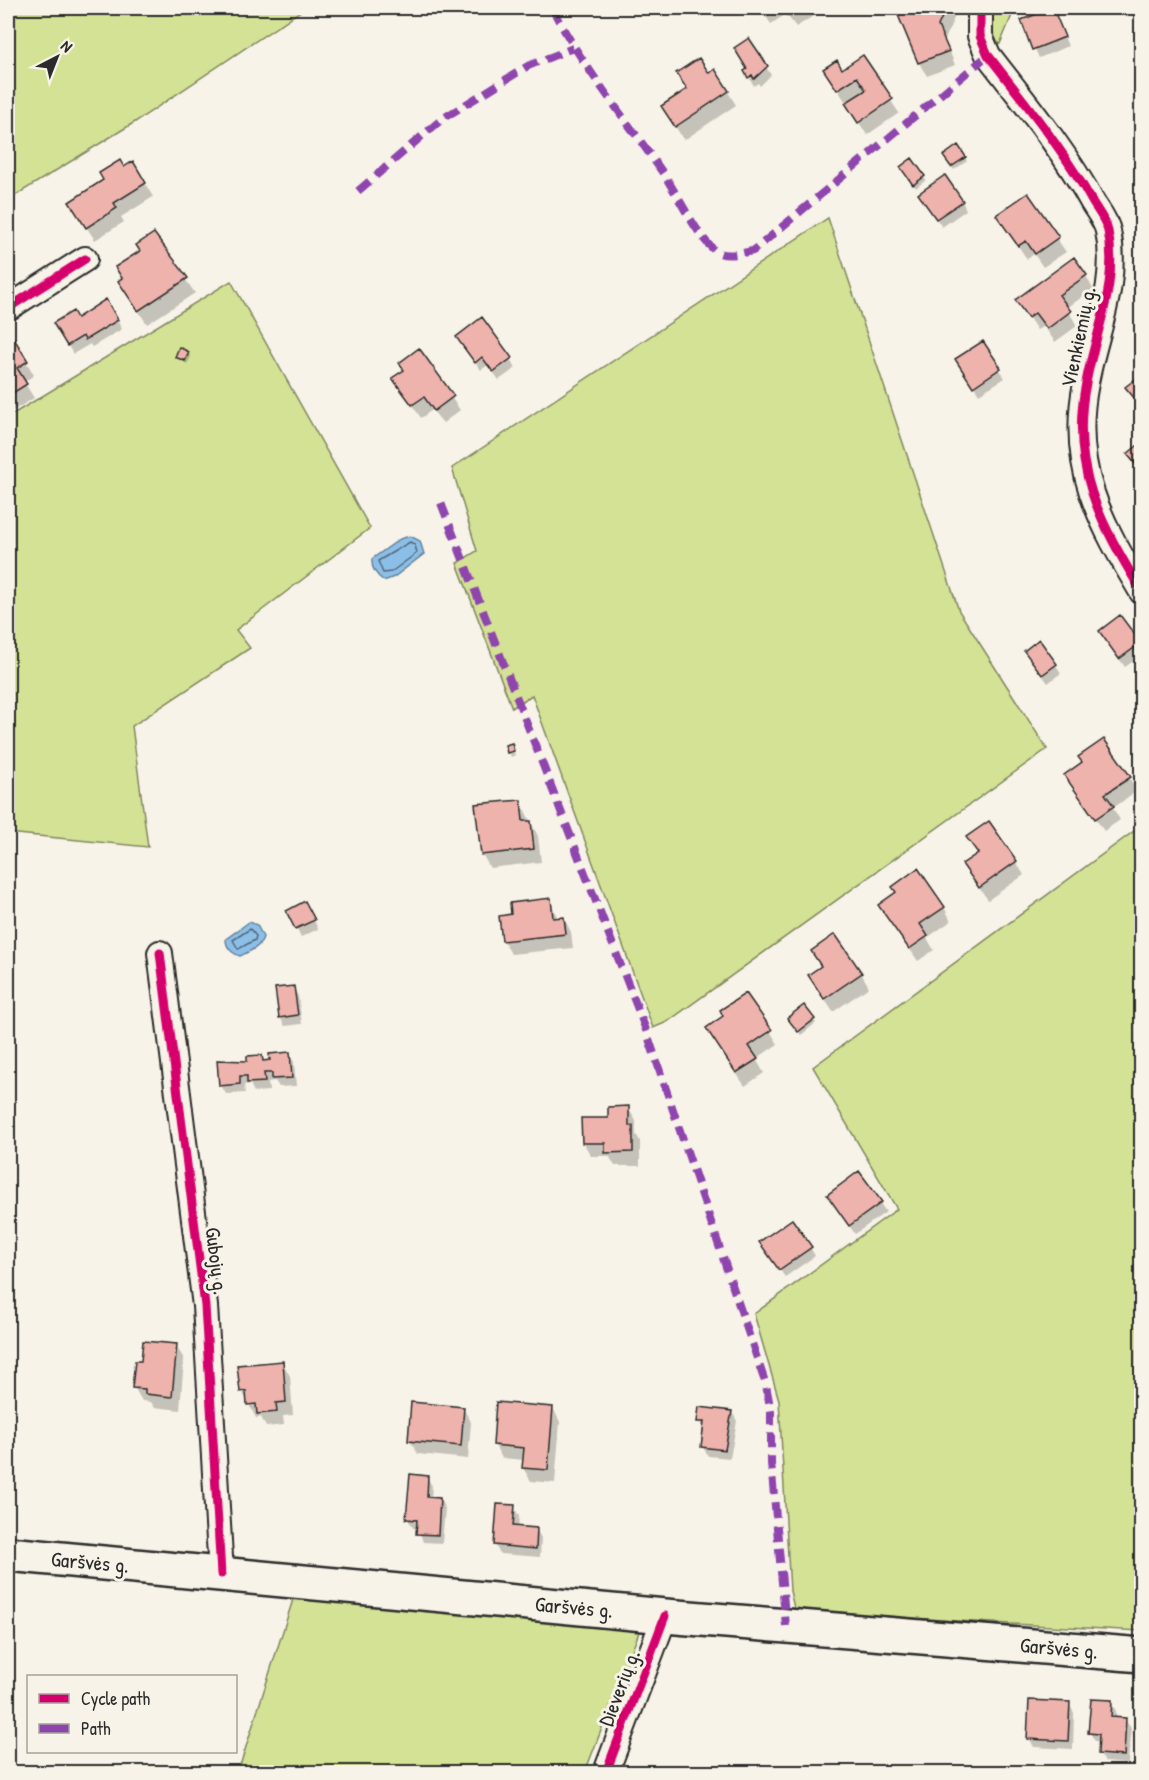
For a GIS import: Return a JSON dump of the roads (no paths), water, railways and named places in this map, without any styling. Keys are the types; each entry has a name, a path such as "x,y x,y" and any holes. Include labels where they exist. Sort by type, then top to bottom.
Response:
{"main road":[{"name":"Garšvės g.","path":"8,1554 665,1616 1142,1655"}],"street":[{"name":"Vienkiemių g.","path":"980,8 980,36 988,55 1075,169 1107,228 1111,256 1106,307 1086,382 1081,419 1085,478 1108,535 1142,592"},
{"path":"8,308 85,259"},
{"name":"Gubojų g.","path":"160,953 205,1306 221,1574"},
{"name":"Dieverių g.","path":"606,1773 665,1616"}],"water":[{"path":"410,536 420,541 424,554 394,577 384,581 372,566 372,559 400,539"},
{"path":"249,922 257,925 263,937 262,941 257,947 240,956 230,950 226,939"}]}
